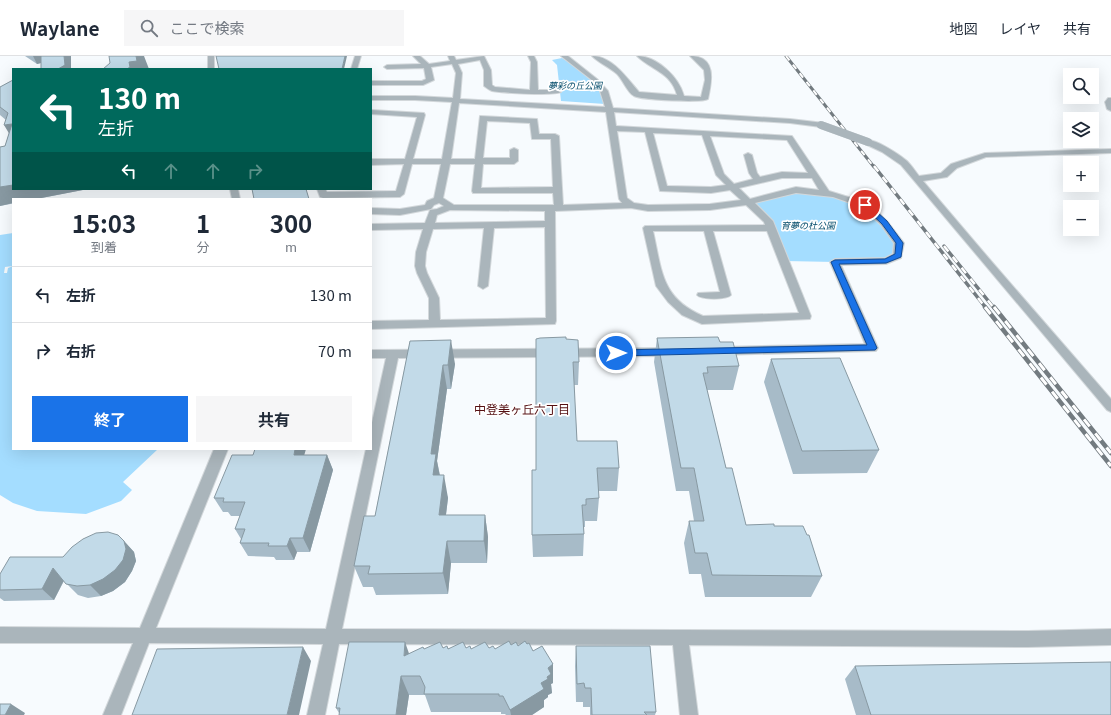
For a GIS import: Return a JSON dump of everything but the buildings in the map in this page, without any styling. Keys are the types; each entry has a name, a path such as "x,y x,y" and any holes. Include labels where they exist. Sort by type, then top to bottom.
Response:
{"street":[{"path":"211,56 211,68"},
{"path":"354,68 358,56"},
{"path":"372,83 423,83 430,80 427,66 416,56"},
{"path":"532,56 534,62 534,92"},
{"path":"564,56 595,80 604,91 610,111 624,199 631,205"},
{"path":"595,56 620,73 636,94 643,96 704,99 709,80 709,71 706,65 693,56"},
{"path":"640,56 650,61 668,76 680,90 681,98"},
{"path":"387,67 427,66 453,59 481,57 489,74 488,86 493,88 534,92 557,92"},
{"path":"438,200 446,162 459,82 459,73 453,59"},
{"path":"372,98 414,98 790,122 821,126 868,142 885,150 904,163 988,264 1111,407"},
{"path":"1111,100 1109,102 1111,109"},
{"path":"323,194 400,194 421,115 372,112"},
{"path":"372,325 551,321 550,224 557,190 555,136 535,137 534,121 483,118 476,191 557,190"},
{"path":"613,128 789,138 826,193"},
{"path":"648,130 663,189 711,190 732,187 782,175 815,176"},
{"path":"704,133 720,175 768,221 794,282 806,316 702,320 686,313 672,300 661,286 648,228 770,228"},
{"path":"372,162 514,161 514,150"},
{"path":"917,179 944,175 954,166 984,155 1111,151"},
{"path":"748,155 753,173 758,180"},
{"path":"372,211 400,212 431,209 439,212 449,207 554,208 631,205 648,208 710,207 749,202 796,190 834,194 865,205 884,223 899,243 898,256 886,261 835,262 872,348 709,351"},
{"path":"434,323 436,305 433,294 420,268 420,252 424,237 430,226 433,202 438,200 446,203 449,207"},
{"path":"372,227 550,224"},
{"path":"483,286 489,226"},
{"path":"702,295 726,295 708,229"},
{"path":"372,354 678,352"},
{"path":"316,715 393,353"},
{"path":"112,715 146,636 222,450"},
{"path":"0,635 1028,639 1111,637"},
{"path":"680,638 690,715"}],"green space":[{"name":"夢彩の丘公園","path":"562,58 588,77 598,89 605,104 561,101 557,65 552,60"},
{"name":"育夢の杜公園","path":"812,191 865,205 899,243 898,256 886,261 785,261 771,228 749,202 777,194"},
{"path":"12,233 12,266 5,267 4,273 7,273 8,268 12,266 12,450 157,450 123,482 132,490 121,501 86,514 37,511 13,503 0,495 0,235"}],"railway":[{"path":"786,56 874,167"},
{"path":"874,166 986,308"},
{"path":"944,246 994,308"},
{"path":"985,307 1111,466"},
{"path":"994,307 1111,453"}],"district":[{"name":"中登美ヶ丘六丁目","path":"522,410"}],"route":[{"path":"616,353 872,348 835,262 886,261 898,256 899,243 884,223 865,205"}]}
